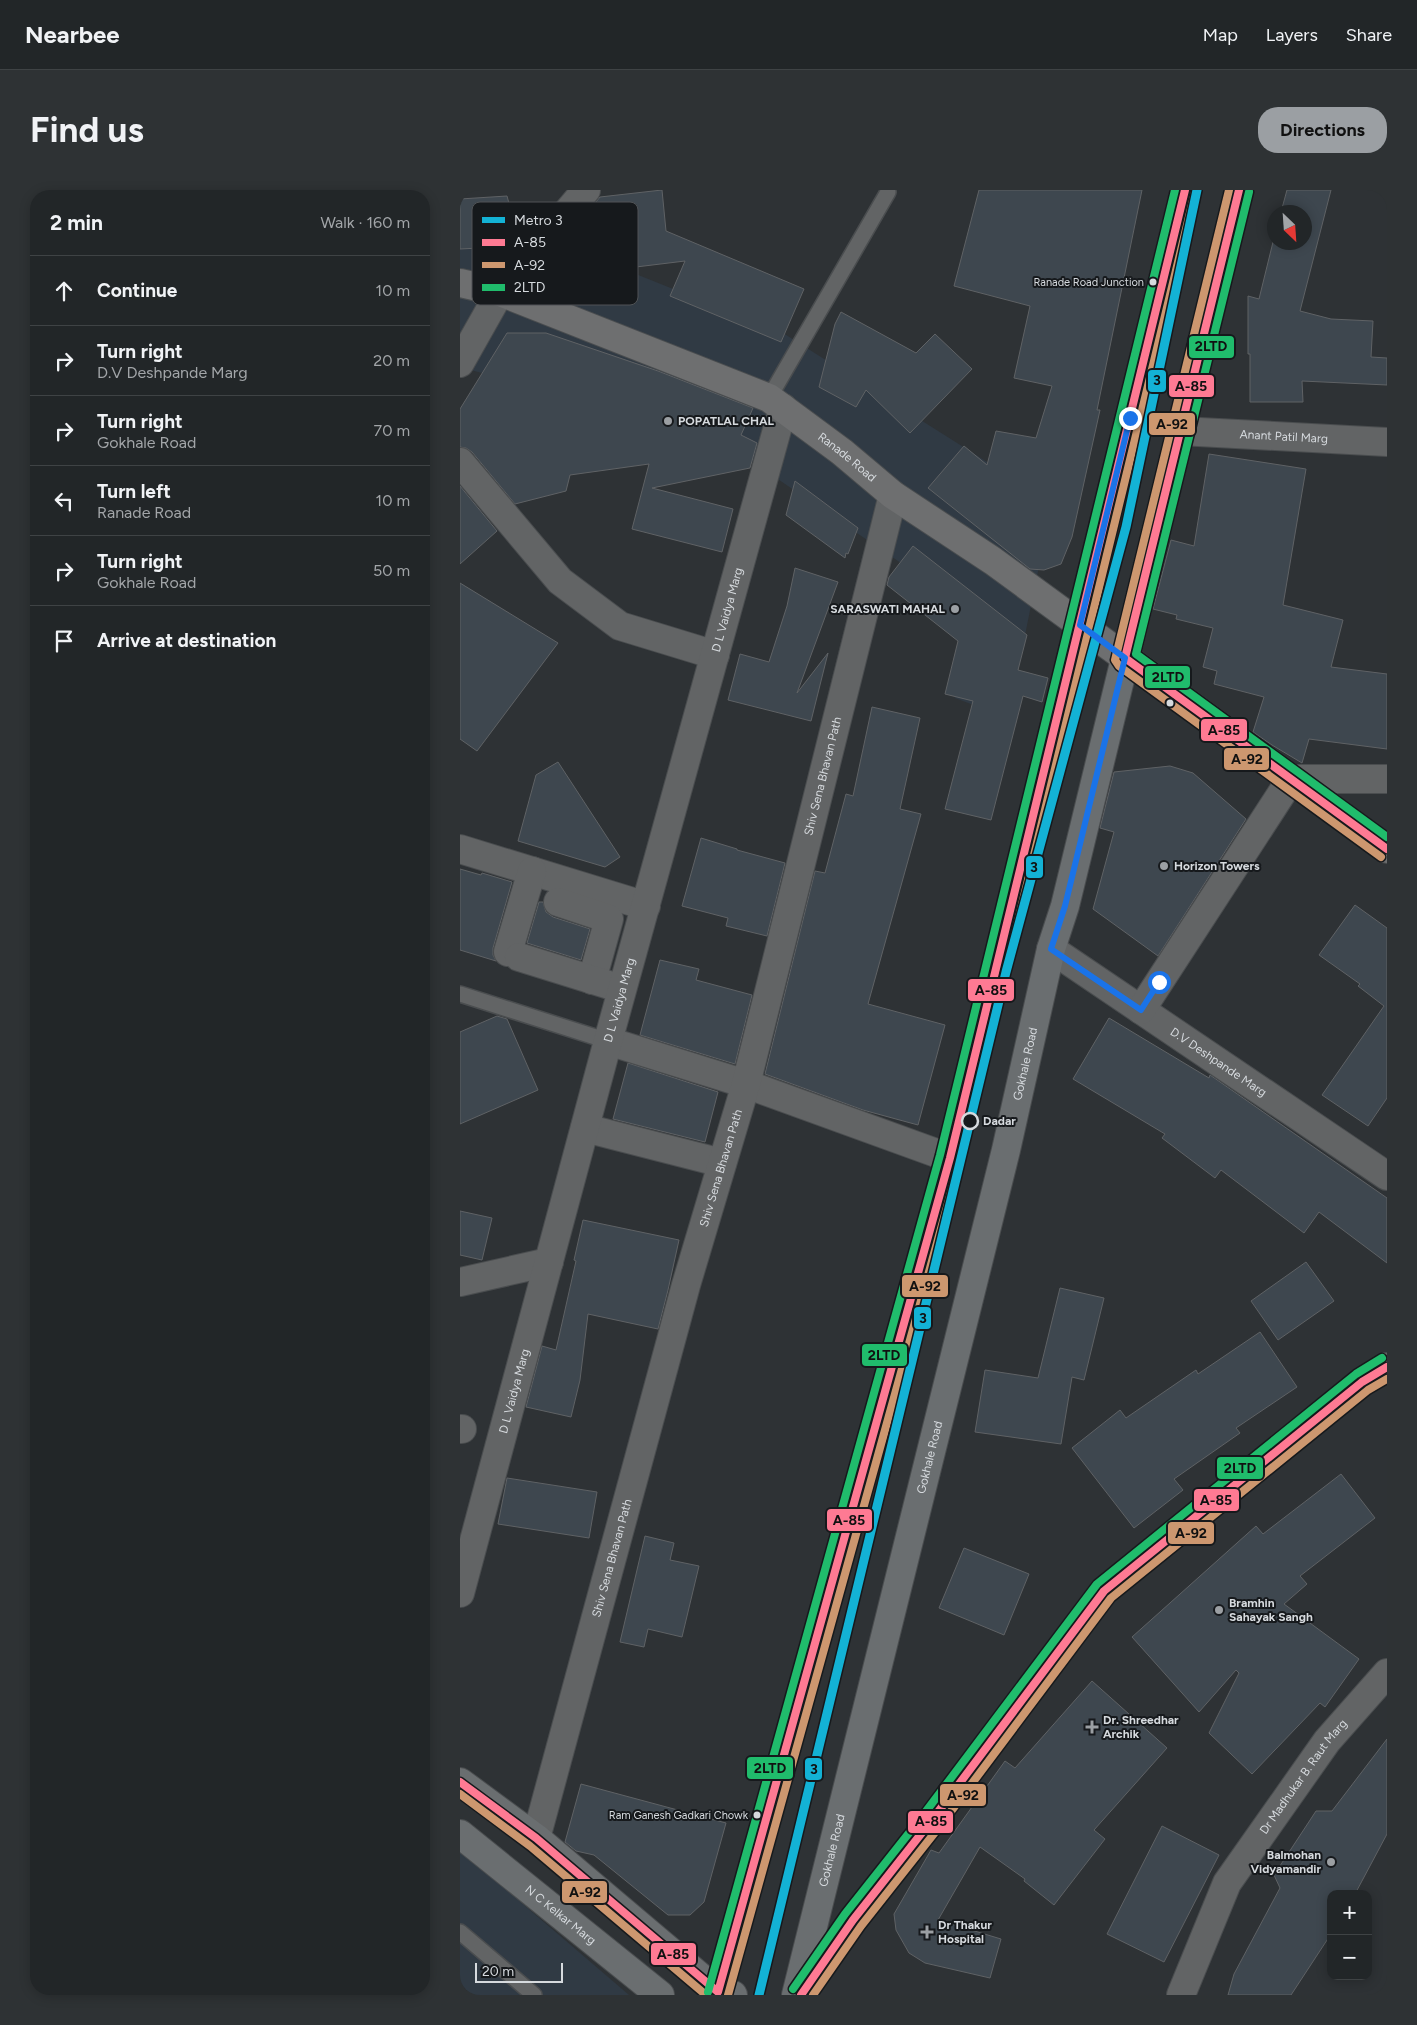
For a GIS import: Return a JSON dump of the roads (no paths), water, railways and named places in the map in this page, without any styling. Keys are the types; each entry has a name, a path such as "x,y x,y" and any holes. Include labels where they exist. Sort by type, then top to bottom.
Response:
{"main road":[{"path":"460,1782 536,1838 723,1994 950,1158 1185,190"},
{"name":"Gokhale Road","path":"796,1995 1006,1150 1051,949 1065,906 1238,190"},
{"name":"N C Kelkar Marg","path":"460,1834 660,1995"}],"street":[{"path":"576,202 586,190"},
{"path":"460,363 493,305"},
{"name":"Ranade Road","path":"532,305 776,403 842,452 893,495 994,561 1387,849"},
{"name":"D L Vaidya Marg","path":"460,1593 608,1041 715,655 776,403"},
{"name":"Anant Patil Marg","path":"1180,431 1387,442"},
{"path":"460,462 560,581 620,626 715,655"},
{"name":"Shiv Sena Bhavan Path","path":"536,1838 683,1294 746,1084 893,495"},
{"path":"1141,1010 1291,779 1387,779"},
{"path":"460,849 646,906"},
{"path":"532,871 513,954 625,981"},
{"path":"558,902 609,919 594,972"},
{"name":"D.V Deshpande Marg","path":"1051,949 1387,1176"},
{"path":"608,1041 746,1084 950,1158"},
{"path":"585,1128 722,1163"},
{"path":"460,1282 549,1262"},
{"path":"801,1995 853,1920 932,1820 1104,1591 1362,1382 1387,1367"},
{"name":"Dr Madhukar B. Raut Marg","path":"1181,1995 1227,1883 1327,1741 1387,1672"}],"lane":[{"path":"776,403 888,192"},
{"path":"460,994 608,1041"},
{"path":"460,1932 534,1995"}],"metro line":[{"name":"3","path":"759,1995 1006,972 1126,527 1197,190"}],"place":[{"name":"Ranade Road Junction","path":"1153,282"},
{"name":"POPATLAL CHAL","path":"668,421"},
{"name":"SARASWATI MAHAL","path":"955,609"},
{"name":"Horizon Towers","path":"1164,866"},
{"name":"Dadar","path":"970,1121"},
{"name":"Bramhin Sahayak Sangh","path":"1219,1610"},
{"name":"Dr. Shreedhar Archik","path":"1092,1727"},
{"name":"Ram Ganesh Gadkari Chowk","path":"757,1815"},
{"name":"Balmohan Vidyamandir","path":"1331,1862"},
{"name":"Dr Thakur Hospital","path":"927,1932"}]}
